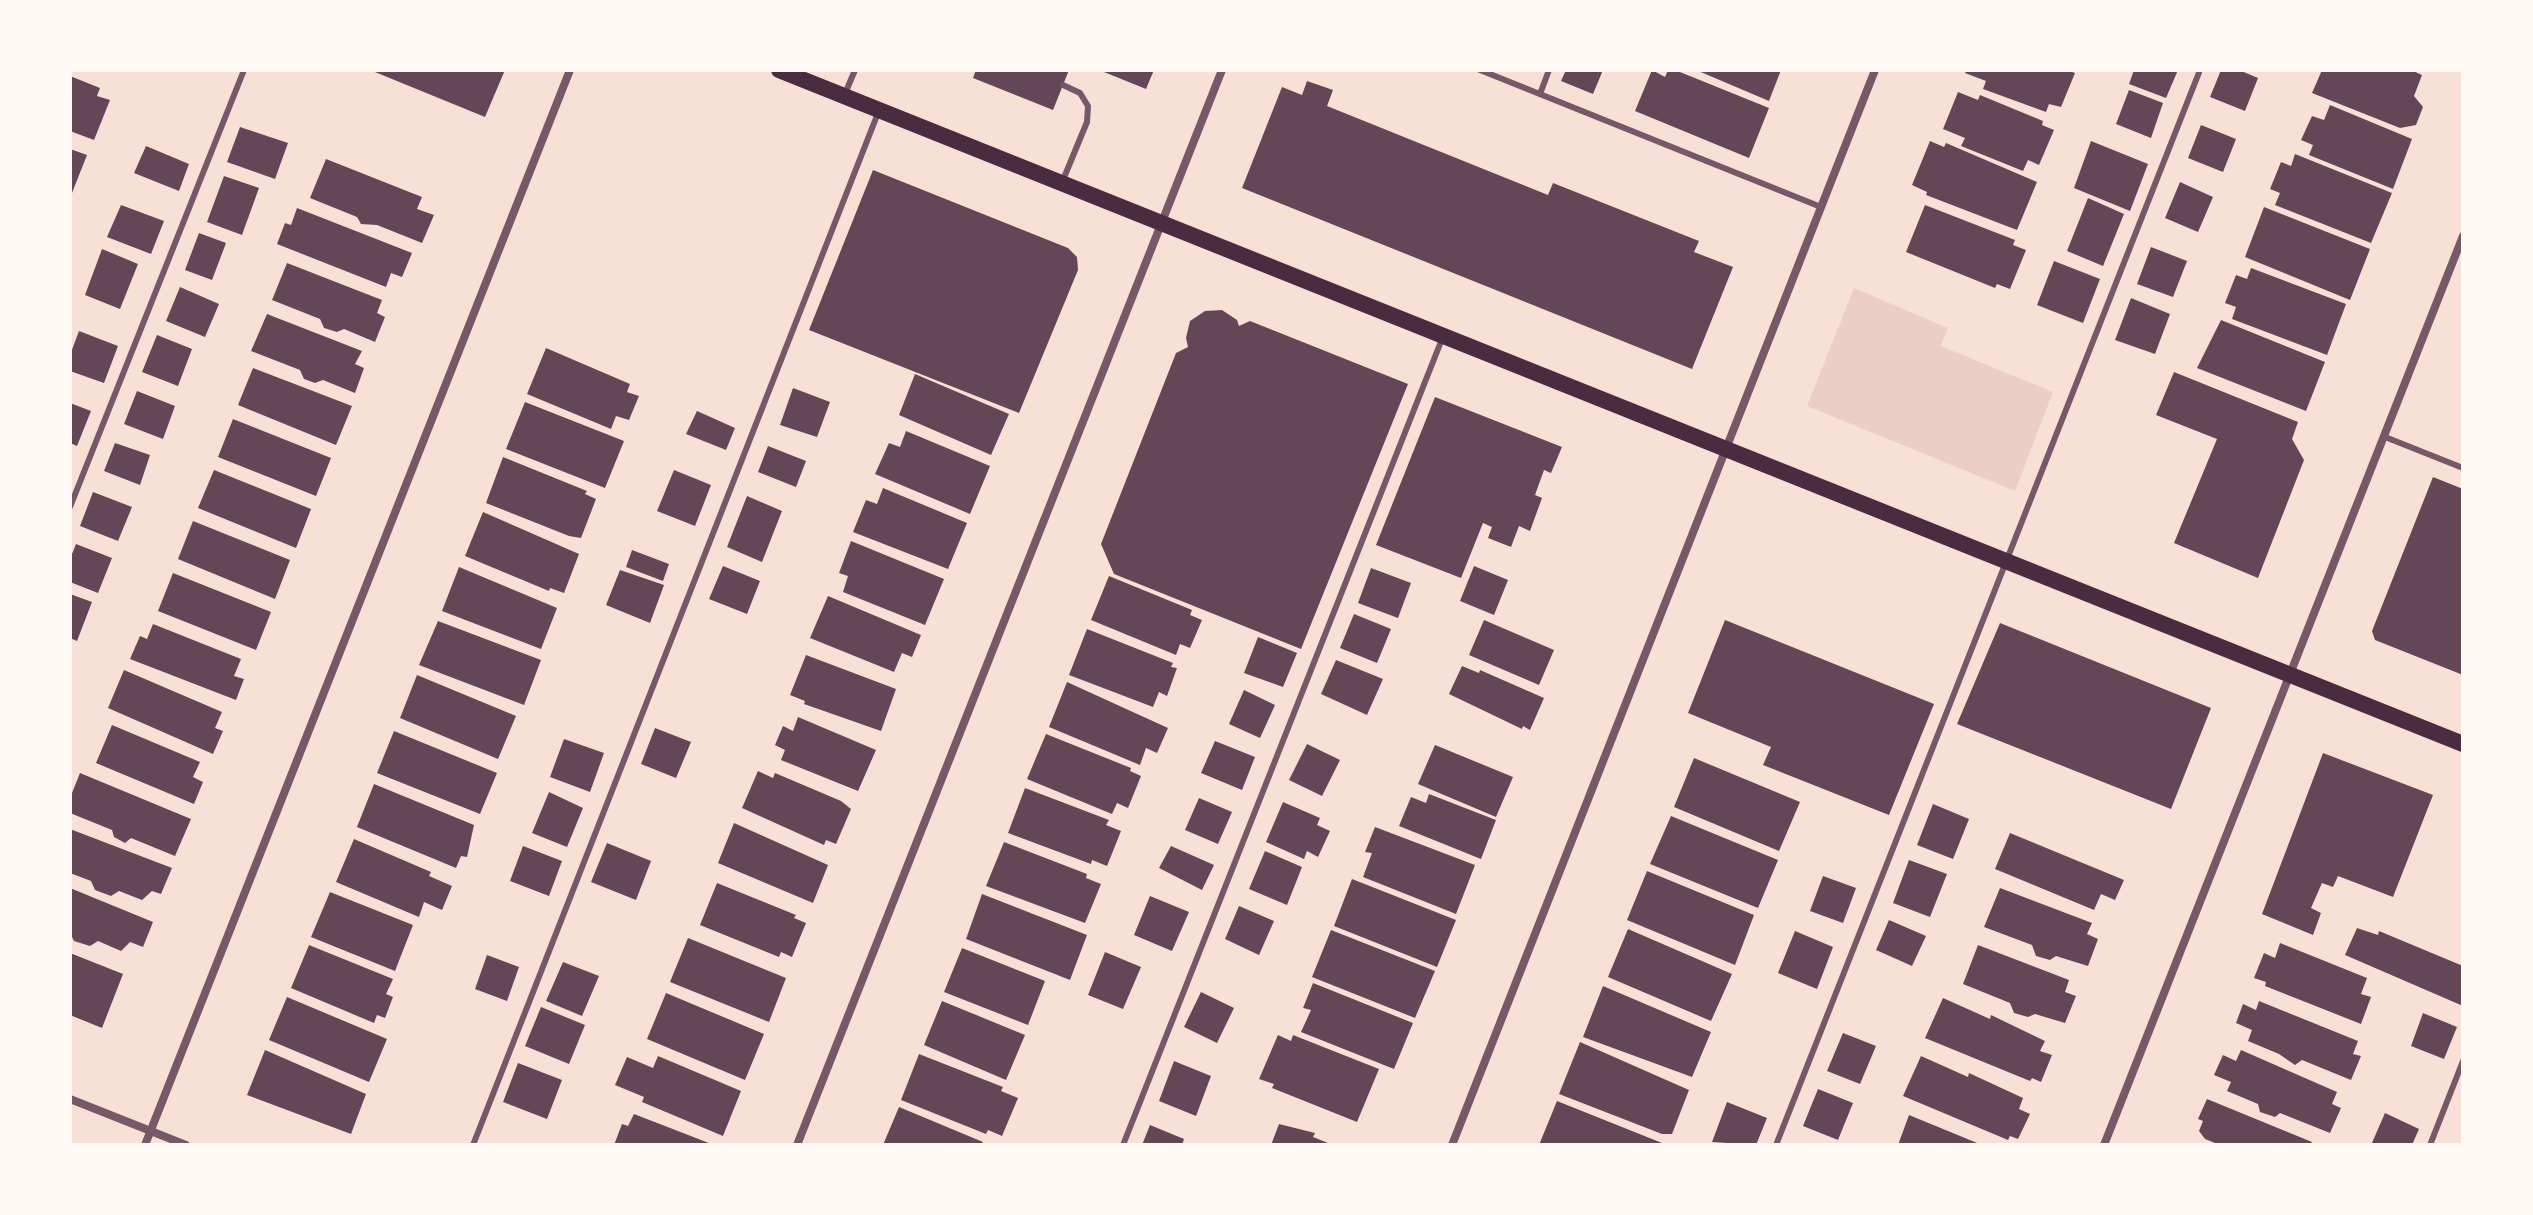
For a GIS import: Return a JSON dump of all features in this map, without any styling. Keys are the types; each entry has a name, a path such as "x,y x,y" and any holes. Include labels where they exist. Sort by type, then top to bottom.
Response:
{"main road":[{"path":"779,70 2463,744"}],"street":[{"path":"145,1145 570,70"},
{"path":"797,1145 1222,70"},
{"path":"1452,1145 1875,70"},
{"path":"2104,1145 2463,236"},
{"path":"70,1099 186,1145"}],"lane":[{"path":"70,507 244,70"},
{"path":"844,96 855,70"},
{"path":"1480,70 1821,207"},
{"path":"1540,94 1549,70"},
{"path":"1776,1145 2200,70"},
{"path":"1062,183 1087,122 1088,106 1080,93 1063,85"},
{"path":"473,1145 879,110"},
{"path":"1123,1145 1444,336"},
{"path":"2385,437 2463,468"},
{"path":"2430,1145 2463,1061"}],"shaded area":[{"path":"1854,288 1948,328 1941,346 2053,392 2015,491 1807,406"}],"building":[{"path":"370,70 505,70 485,117"},
{"path":"976,70 1069,70 1053,110 973,78"},
{"path":"1099,70 1154,70 1146,89"},
{"path":"1566,70 1603,70 1593,94 1561,81"},
{"path":"1652,70 1665,77 1668,70 1675,70 1769,108 1749,158 1635,111"},
{"path":"1696,70 1781,70 1769,101"},
{"path":"1967,70 2067,70 2075,73 2061,107 2049,104 2046,112 1983,89 1986,81 1965,73"},
{"path":"2134,70 2178,70 2166,98 2129,84"},
{"path":"2221,70 2239,70 2258,78 2245,111 2210,97"},
{"path":"2322,70 2411,70 2422,75 2414,96 2423,107 2416,125 2400,128 2312,93"},
{"path":"70,76 100,88 97,96 110,100 94,140 70,131"},
{"path":"1307,81 1333,90 1327,106 1548,195 1553,183 1699,241 1694,252 1733,267 1692,369 1242,188 1282,87 1302,95"},
{"path":"2129,90 2163,103 2151,138 2116,124"},
{"path":"1958,92 1978,100 1980,95 2043,121 2042,125 2054,130 2039,165 2028,160 2023,171 1961,146 1965,138 1943,129"},
{"path":"2330,105 2412,139 2393,189 2309,155 2313,145 2301,140 2312,116 2324,120"},
{"path":"2201,125 2236,139 2223,172 2188,158"},
{"path":"240,127 288,143 275,179 227,162"},
{"path":"1930,141 1944,147 1946,143 2037,182 2017,230 1926,195 1927,192 1912,185"},
{"path":"2091,141 2148,164 2130,211 2074,188"},
{"path":"146,146 189,164 179,191 134,173"},
{"path":"70,149 87,155 70,198"},
{"path":"2295,154 2392,193 2371,243 2275,205 2280,193 2270,189 2281,162 2291,166"},
{"path":"326,159 422,197 417,209 434,215 422,243 377,225 361,224 357,217 310,198"},
{"path":"873,170 1068,248 1077,257 1078,270 1019,413 809,330"},
{"path":"224,176 259,188 242,235 207,222"},
{"path":"2180,182 2213,197 2198,232 2165,218"},
{"path":"2088,198 2124,214 2103,266 2067,251"},
{"path":"121,205 164,221 151,254 107,237"},
{"path":"1925,205 2015,240 2013,245 2026,250 2010,289 1997,284 1995,288 1906,252"},
{"path":"2264,207 2370,249 2350,300 2245,257"},
{"path":"297,208 412,253 402,277 391,273 386,287 277,244 285,223 291,225"},
{"path":"199,233 226,243 212,280 185,270"},
{"path":"2151,247 2187,261 2173,297 2137,284"},
{"path":"102,249 138,264 120,309 85,295"},
{"path":"2054,261 2100,279 2083,323 2037,305"},
{"path":"287,263 382,300 377,313 385,317 375,342 344,329 337,332 324,328 320,319 272,300"},
{"path":"2251,268 2346,304 2327,355 2232,319 2236,307 2225,303 2236,275 2247,279"},
{"path":"180,287 219,304 205,337 166,321"},
{"path":"2131,298 2170,314 2155,354 2115,340"},
{"path":"1222,310 1237,320 1239,326 1250,321 1408,384 1301,649 1114,574 1101,544 1176,353 1188,347 1186,338 1190,321 1205,311"},
{"path":"267,314 362,351 355,364 364,368 355,393 323,380 315,383 304,379 300,370 251,351"},
{"path":"2221,320 2325,362 2306,411 2197,368"},
{"path":"79,331 118,346 104,383 70,371 70,355"},
{"path":"157,335 192,349 178,386 142,372"},
{"path":"546,348 630,384 627,392 639,396 629,420 616,416 611,429 527,394"},
{"path":"253,368 352,406 336,445 238,405"},
{"path":"2174,372 2298,422 2292,439 2304,460 2258,578 2174,543 2217,439 2156,415"},
{"path":"915,374 1009,414 991,455 899,415"},
{"path":"793,388 830,402 817,437 780,425"},
{"path":"137,391 175,406 163,439 124,424"},
{"path":"1435,397 1562,447 1551,473 1544,470 1535,495 1542,498 1530,531 1519,526 1511,547 1488,538 1492,527 1483,523 1461,578 1376,545"},
{"path":"525,402 624,441 605,488 506,449"},
{"path":"70,403 91,411 77,446 70,443"},
{"path":"697,411 735,428 726,450 686,434"},
{"path":"233,419 331,458 316,496 218,457"},
{"path":"906,431 990,466 970,514 875,474 889,443 900,447"},
{"path":"115,443 150,455 140,485 104,471"},
{"path":"768,446 806,461 796,487 758,472"},
{"path":"503,457 587,491 585,494 596,499 581,538 486,503"},
{"path":"214,470 311,509 296,548 198,508"},
{"path":"674,470 711,485 695,526 657,511"},
{"path":"2433,477 2463,489 2463,675 2375,640 2372,631"},
{"path":"883,488 967,523 948,569 853,532 866,500 877,504"},
{"path":"93,492 132,507 118,541 80,526"},
{"path":"747,496 782,511 762,562 727,547"},
{"path":"483,512 579,554 564,593 550,588 549,591 465,556"},
{"path":"193,521 290,560 275,599 178,559"},
{"path":"851,541 944,579 925,625 843,592 848,576 839,573"},
{"path":"76,544 112,558 98,593 70,582 70,559"},
{"path":"632,550 669,564 663,581 626,567"},
{"path":"723,566 760,581 747,614 709,599"},
{"path":"1474,566 1508,580 1494,615 1460,601"},
{"path":"459,567 557,608 541,649 442,611"},
{"path":"1371,568 1411,583 1398,618 1358,603"},
{"path":"620,570 664,585 650,623 606,605"},
{"path":"173,573 271,612 256,650 158,611"},
{"path":"1109,576 1192,610 1190,615 1202,620 1190,648 1180,644 1176,655 1091,620"},
{"path":"70,594 92,602 77,641 70,638"},
{"path":"828,596 921,635 912,657 902,653 894,672 810,638"},
{"path":"1354,614 1391,629 1377,663 1340,648"},
{"path":"1484,620 1554,650 1539,685 1469,655"},
{"path":"1725,620 1934,704 1889,815 1763,765 1771,747 1688,713"},
{"path":"438,621 541,660 524,705 419,665"},
{"path":"2000,623 2211,708 2171,809 1957,724"},
{"path":"153,624 241,659 234,676 244,679 236,700 130,659 140,636 147,639"},
{"path":"1087,629 1173,663 1171,667 1177,668 1167,696 1159,692 1153,707 1069,675"},
{"path":"1258,637 1297,653 1283,687 1244,673"},
{"path":"806,655 896,689 881,731 804,704 805,701 790,695"},
{"path":"1336,660 1383,679 1367,715 1321,694"},
{"path":"1462,666 1479,673 1480,670 1544,698 1530,730 1449,694"},
{"path":"124,670 222,712 215,728 223,731 213,754 108,708"},
{"path":"417,675 516,716 498,759 400,718"},
{"path":"1067,682 1168,728 1157,753 1146,748 1140,765 1049,727"},
{"path":"1244,690 1275,705 1260,738 1229,724"},
{"path":"798,717 876,750 858,791 781,760 785,750 775,745 783,726 793,731"},
{"path":"112,725 200,762 193,777 203,782 194,804 96,763"},
{"path":"655,728 691,742 676,778 641,764"},
{"path":"394,731 497,773 480,814 377,773"},
{"path":"1046,734 1131,768 1130,771 1141,776 1128,808 1117,803 1112,814 1027,779"},
{"path":"564,739 604,753 590,792 550,777"},
{"path":"1215,741 1255,757 1242,790 1201,773"},
{"path":"1307,744 1340,760 1322,796 1289,780"},
{"path":"1435,745 1513,777 1496,817 1418,784"},
{"path":"2323,753 2433,795 2393,897 2338,876 2333,887 2322,883 2311,908 2321,913 2313,935 2262,914"},
{"path":"1694,758 1800,802 1779,851 1674,807"},
{"path":"758,771 773,778 775,773 841,801 851,809 836,844 826,840 824,845 742,808"},
{"path":"80,773 191,819 175,856 131,838 125,843 114,837 112,830 70,813 70,798"},
{"path":"374,784 474,825 467,857 461,856 456,868 357,827"},
{"path":"1025,788 1109,820 1106,825 1121,831 1107,866 1092,860 1091,864 1008,833"},
{"path":"549,792 583,808 567,847 532,833"},
{"path":"1429,794 1496,820 1481,859 1399,826 1411,797 1426,803"},
{"path":"1199,798 1232,812 1218,844 1185,830"},
{"path":"1283,802 1320,818 1317,825 1330,831 1318,857 1307,851 1304,859 1266,842"},
{"path":"1933,804 1969,819 1953,859 1917,845"},
{"path":"1671,816 1778,860 1758,908 1650,864"},
{"path":"734,823 828,865 813,903 718,863"},
{"path":"1375,827 1475,865 1456,914 1363,877 1372,853 1365,852"},
{"path":"70,829 172,868 161,894 152,891 142,900 119,891 111,896 95,890 91,881 70,873"},
{"path":"2010,833 2124,880 2115,900 2101,894 2094,910 1995,869"},
{"path":"354,839 431,872 429,876 452,886 442,910 424,902 419,917 336,882"},
{"path":"1004,842 1087,874 1086,878 1101,884 1085,923 986,886"},
{"path":"607,843 651,861 636,900 591,882"},
{"path":"523,846 562,861 549,896 510,881"},
{"path":"1171,846 1214,865 1202,890 1159,868"},
{"path":"1265,851 1302,867 1287,905 1249,889"},
{"path":"1909,860 1947,874 1930,917 1893,903"},
{"path":"1647,871 1754,915 1735,965 1627,920"},
{"path":"1823,876 1856,888 1843,923 1810,911"},
{"path":"1352,879 1456,920 1437,967 1334,926"},
{"path":"717,883 796,915 794,918 806,923 792,957 781,952 779,957 700,925"},
{"path":"70,888 153,922 143,947 130,942 121,951 98,941 90,946 74,941 70,933"},
{"path":"2000,888 2092,923 2087,934 2098,939 2088,966 2056,956 2050,960 2036,956 2032,945 1984,927"},
{"path":"330,892 413,925 395,971 311,937"},
{"path":"982,894 1087,935 1070,980 966,939"},
{"path":"1150,896 1189,912 1172,951 1134,935"},
{"path":"1239,906 1274,921 1259,955 1225,939"},
{"path":"1889,920 1926,936 1912,966 1876,950"},
{"path":"2357,928 2378,935 2379,931 2463,966 2463,1006 2345,955"},
{"path":"1628,929 1732,974 1711,1021 1608,977"},
{"path":"1331,930 1435,971 1415,1018 1312,977"},
{"path":"1795,931 1833,947 1817,989 1778,973"},
{"path":"688,938 786,978 769,1022 670,982"},
{"path":"2280,943 2367,978 2361,994 2371,997 2361,1024 2265,986 2266,982 2254,978 2264,953 2275,958"},
{"path":"309,945 393,979 386,994 393,997 385,1018 377,1015 374,1023 291,988"},
{"path":"1978,945 2069,980 2065,992 2076,996 2065,1023 2035,1014 2028,1017 2014,1013 2010,1003 1963,984"},
{"path":"962,948 1045,981 1028,1025 944,992"},
{"path":"1105,952 1141,967 1123,1009 1088,995"},
{"path":"70,953 123,974 102,1028 70,1015"},
{"path":"487,955 519,967 507,1001 475,989"},
{"path":"563,962 599,976 582,1016 546,1001"},
{"path":"1313,983 1413,1023 1394,1069 1301,1032 1311,1010 1303,1008"},
{"path":"1603,986 1711,1032 1692,1077 1583,1037"},
{"path":"1201,992 1234,1008 1217,1043 1184,1027"},
{"path":"666,993 764,1034 745,1080 647,1039"},
{"path":"287,997 387,1039 369,1082 269,1040"},
{"path":"1943,998 1990,1019 1991,1015 2045,1041 2040,1051 2052,1055 2041,1082 2032,1078 2030,1081 1925,1038"},
{"path":"942,1001 1025,1035 1006,1080 924,1045"},
{"path":"2259,1001 2358,1041 2353,1054 2361,1056 2351,1080 2302,1060 2295,1065 2279,1054 2248,1041 2252,1030 2236,1023 2243,1004 2256,1010"},
{"path":"541,1007 585,1025 569,1064 525,1046"},
{"path":"2423,1013 2457,1027 2444,1059 2411,1046"},
{"path":"1843,1033 1876,1046 1860,1084 1827,1071"},
{"path":"1278,1035 1291,1041 1293,1035 1379,1069 1357,1122 1272,1088 1274,1084 1259,1079"},
{"path":"1580,1042 1689,1090 1672,1134 1662,1134 1559,1094"},
{"path":"265,1050 366,1094 351,1134 247,1095"},
{"path":"2241,1050 2337,1092 2332,1104 2341,1108 2330,1133 2280,1113 2275,1117 2260,1112 2258,1104 2227,1091 2231,1082 2214,1075 2223,1055 2236,1061"},
{"path":"919,1054 1003,1087 1001,1091 1018,1098 1002,1136 988,1130 986,1134 901,1100"},
{"path":"658,1056 741,1091 723,1136 642,1102 644,1097 615,1085 627,1057 653,1068"},
{"path":"1921,1056 1968,1077 1969,1073 2023,1098 2019,1109 2030,1114 2018,1139 2010,1136 2008,1140 1903,1096"},
{"path":"1174,1061 1211,1076 1196,1116 1159,1101"},
{"path":"518,1063 562,1080 547,1119 503,1102"},
{"path":"1818,1089 1853,1103 1838,1140 1803,1126"},
{"path":"2207,1099 2312,1142 2310,1145 2220,1145 2205,1139 2199,1131 2203,1121 2198,1119"},
{"path":"1557,1101 1667,1145 1539,1145"},
{"path":"1727,1102 1767,1118 1756,1145 1712,1142"},
{"path":"899,1107 983,1142 981,1145 883,1145"},
{"path":"2385,1113 2419,1129 2412,1145 2371,1145"},
{"path":"634,1114 714,1145 614,1145 622,1124 628,1126"},
{"path":"1909,1115 1982,1145 1898,1145"},
{"path":"1279,1124 1315,1133 1313,1137 1333,1145 1271,1145"},
{"path":"1150,1125 1184,1139 1182,1145 1142,1145"}]}
